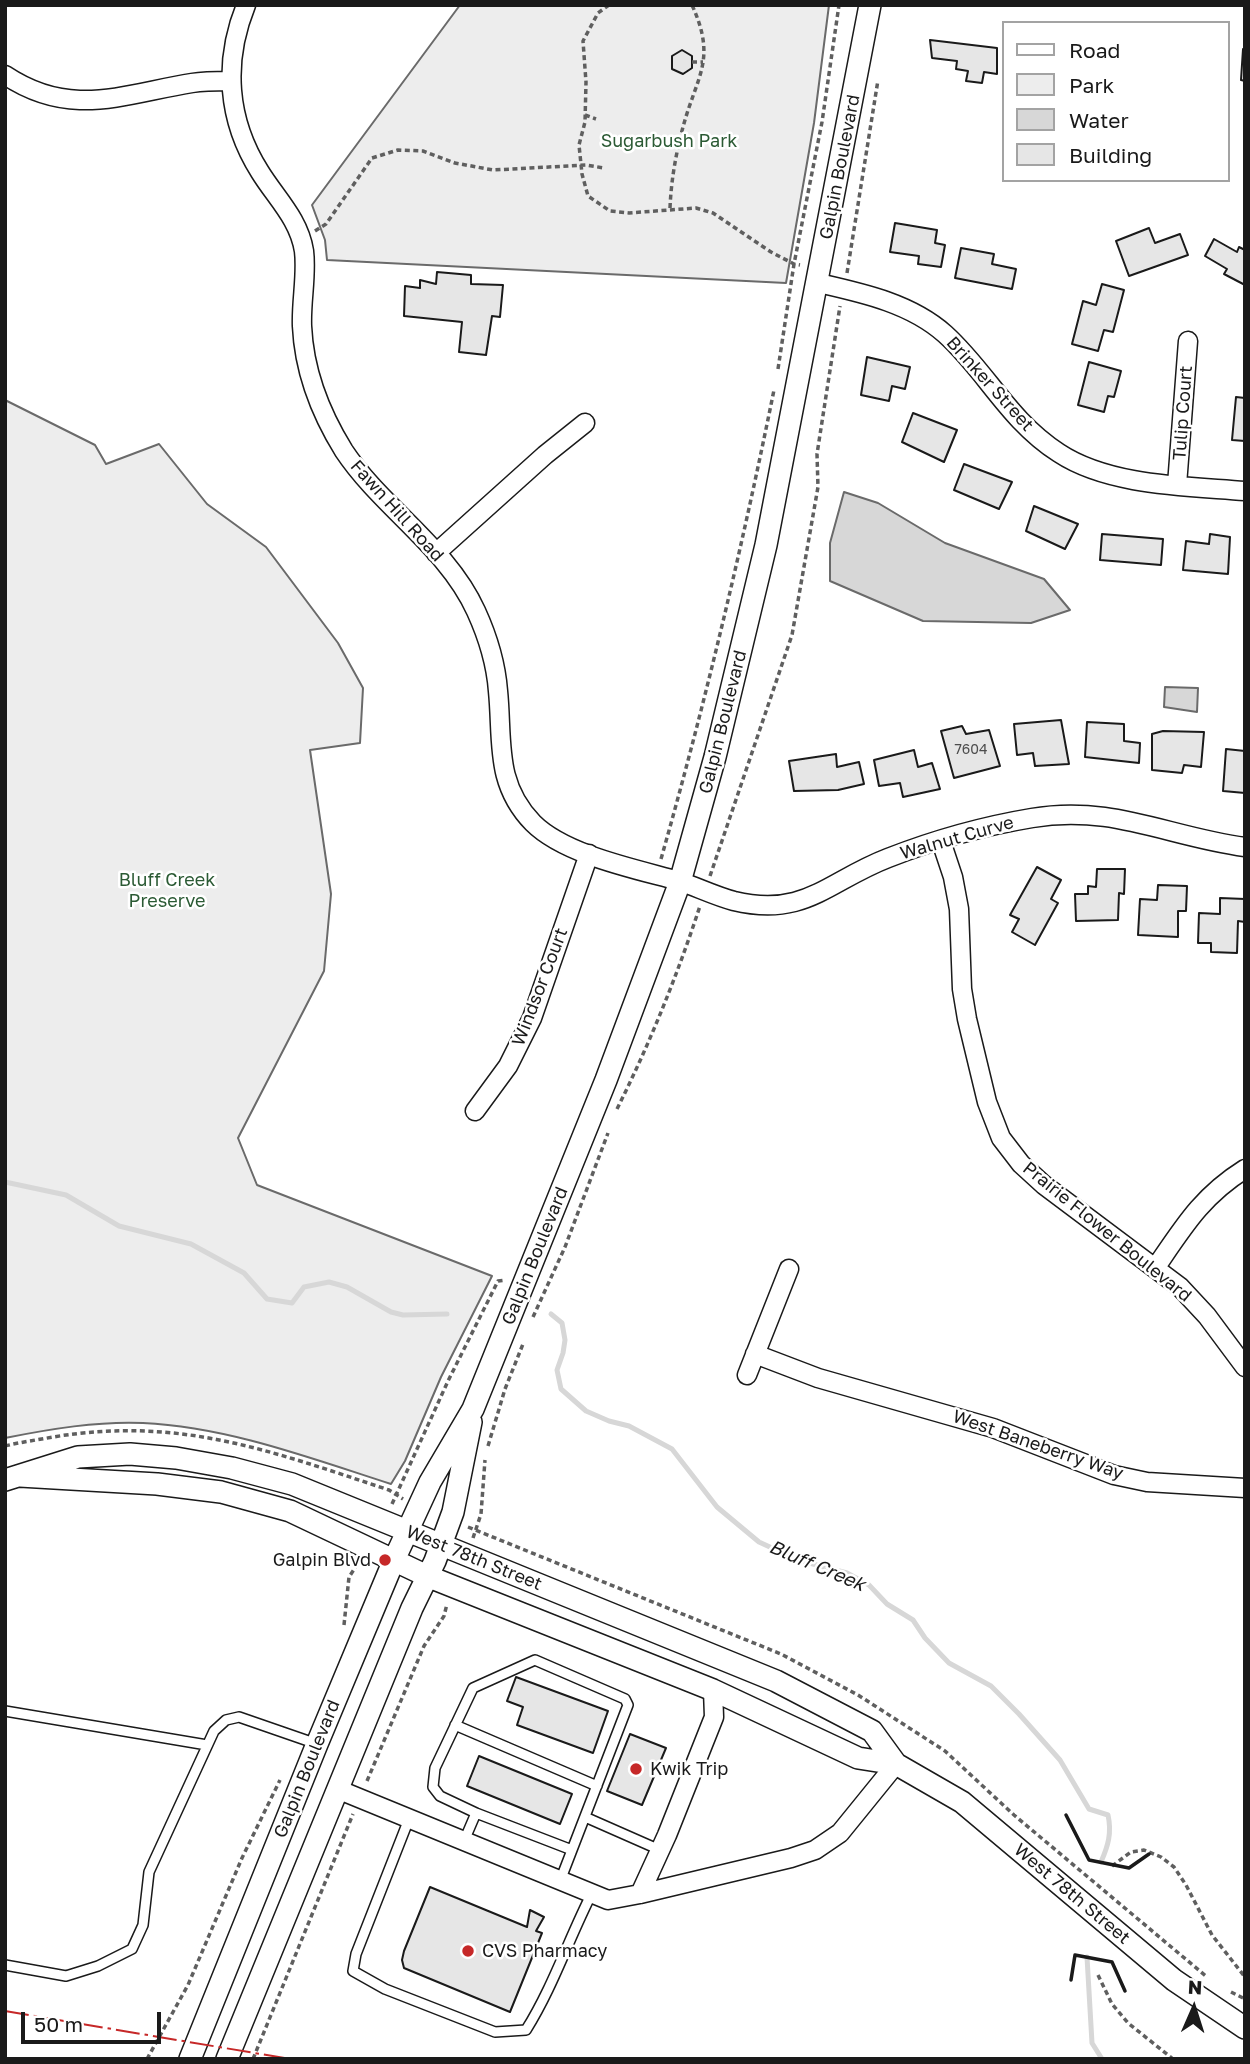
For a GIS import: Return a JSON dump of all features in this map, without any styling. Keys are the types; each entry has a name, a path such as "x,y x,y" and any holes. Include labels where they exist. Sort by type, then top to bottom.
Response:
{"street":[{"name":"Fawn Hill Road","path":"246,5 232,53 231,100 247,149 261,174 286,206 300,237 304,253 302,326 305,352 319,401 346,454 436,553 460,584 474,608 486,637 498,689 502,767 509,787 533,823 550,836 589,854 680,882"},
{"name":"Galpin Boulevard","path":"190,2059 394,1560 434,1475 473,1409 606,1081 680,882 715,757 766,545 870,5"},
{"path":"5,75 44,94 91,102 195,82 230,81"},
{"name":"Brinker Street","path":"818,283 880,297 944,333 1026,428 1060,454 1099,471 1135,481 1245,491"},
{"name":"Tulip Court","path":"1177,485 1188,341"},
{"path":"436,553 525,472 585,423"},
{"name":"Walnut Curve","path":"680,882 752,905 777,906 804,901 829,890 864,868 941,841 1036,817 1070,814 1142,822 1212,842 1245,846"},
{"name":"Prairie Flower Boulevard","path":"941,841 953,877 959,909 962,989 967,1019 987,1102 1002,1138 1021,1164 1044,1185 1180,1287 1207,1315 1245,1367"},
{"name":"Windsor Court","path":"475,1111 508,1066 532,1018 589,854"},
{"path":"1156,1267 1198,1206 1224,1182 1245,1169"},
{"path":"747,1375 789,1269"},
{"name":"West Baneberry Way","path":"755,1354 818,1378 993,1427 1114,1475 1147,1482 1245,1488"},
{"name":"Galpin Boulevard","path":"227,2059 412,1608 442,1544 459,1489 473,1409"},
{"name":"West 78th Street","path":"13,1478 78,1457 130,1454 176,1458 232,1468 292,1484 776,1681 872,1731 896,1764"},
{"name":"West 78th Street","path":"13,1478 157,1484 220,1492 290,1511 428,1576 713,1690 858,1758 896,1764 962,1802 1174,1980 1245,2028"},
{"path":"640,1894 714,1717 713,1690"},
{"path":"337,1789 608,1899 640,1894 816,1850 840,1833 896,1764"}],"lane":[{"path":"560,1881 597,1786 628,1705 625,1699 535,1660 473,1688 435,1768 433,1787 440,1796 476,1813 572,1850"},
{"path":"5,1711 207,1745"},
{"path":"5,1965 66,1976 98,1966 132,1949 143,1925 149,1872 214,1731 226,1720 239,1717 317,1744"},
{"path":"456,1725 597,1786"},
{"path":"464,1841 476,1813"},
{"path":"585,1817 660,1850"},
{"path":"409,1819 356,1954 352,1971 384,1989 495,2032 526,2030 544,2001 570,1935 592,1893"}],"path":[{"path":"609,5 598,13 583,41 585,115 579,145 588,196 610,211 629,213 696,208 713,213 793,264"},
{"path":"670,208 671,185 682,128 703,69 702,27 692,5"},
{"path":"656,876 688,764 752,500 778,368 793,264 822,122 839,5"},
{"path":"692,62 703,62"},
{"path":"847,273 879,71"},
{"path":"585,115 597,119"},
{"path":"300,237 326,224 372,158 398,150 423,151 455,163 493,170 581,165 604,168"},
{"path":"382,1520 397,1496 453,1369 498,1281 526,1278"},
{"path":"343,1629 349,1577 368,1547"},
{"path":"147,2059 188,1985 269,1797 283,1774"},
{"path":"1112,1866 1131,1852 1144,1850 1161,1857 1174,1867 1212,1935 1245,1977"},
{"path":"1098,1975 1112,2004 1128,2024 1173,2059"}],"green space":[{"name":"Sugarbush Park","path":"460,5 829,5 814,123 786,283 327,260 325,240 312,205"},
{"name":"Bluff Creek Preserve","path":"5,400 95,445 106,464 159,444 207,504 266,547 338,643 363,688 360,743 310,750 331,894 324,971 238,1138 257,1185 492,1276 441,1377 405,1461 391,1484 268,1445 175,1426 143,1423 91,1424 5,1438"}],"water":[{"path":"844,492 878,503 945,543 1044,579 1070,610 1031,623 923,621 830,581 830,543"},
{"path":"1165,687 1198,688 1197,712 1164,707"}],"building":[{"path":"930,40 997,48 997,74 984,72 982,83 966,81 968,71 956,69 957,61 932,58"},
{"path":"1245,49 1245,81 1241,80"},
{"path":"682,50 692,56 692,68 683,74 672,69 672,56"},
{"path":"895,223 937,230 935,243 945,245 941,267 918,264 919,256 890,252"},
{"path":"1149,228 1155,243 1180,234 1188,255 1129,276 1116,241"},
{"path":"1214,239 1237,252 1239,247 1245,250 1245,285 1224,274 1227,269 1205,256"},
{"path":"961,248 994,254 992,264 1016,269 1012,289 955,278"},
{"path":"437,272 471,275 471,284 503,285 500,317 492,316 486,355 459,352 462,322 404,316 405,286 420,288 420,280 436,284"},
{"path":"1102,284 1124,290 1113,332 1104,330 1098,351 1072,344 1083,301 1096,305"},
{"path":"867,357 910,367 905,389 892,386 889,401 861,395"},
{"path":"1089,362 1121,371 1114,397 1108,396 1104,412 1078,405"},
{"path":"1236,397 1245,398 1245,441 1232,440"},
{"path":"913,413 957,430 944,462 902,442"},
{"path":"964,464 1012,482 999,509 954,490"},
{"path":"1034,506 1078,524 1065,549 1026,531"},
{"path":"1102,534 1163,539 1161,565 1100,560"},
{"path":"1210,534 1230,537 1228,574 1183,570 1186,541 1209,544"},
{"path":"1061,720 1069,764 1035,766 1033,753 1017,755 1014,724"},
{"path":"1087,722 1124,724 1124,741 1140,743 1139,763 1085,757"},
{"path":"962,726 966,734 989,730 1000,766 954,778 941,731"},
{"path":"1163,731 1204,732 1201,767 1184,765 1182,773 1152,770 1152,734"},
{"path":"1226,749 1245,751 1245,793 1223,791"},
{"path":"914,750 918,767 932,763 940,789 903,797 900,783 879,786 874,760"},
{"path":"836,754 837,767 859,762 864,784 838,790 794,791 789,761"},
{"path":"1037,867 1061,880 1051,899 1058,903 1035,945 1012,932 1019,919 1010,915"},
{"path":"1097,869 1125,869 1124,894 1119,893 1118,920 1076,921 1075,894 1088,894 1088,886 1096,887"},
{"path":"1158,885 1187,886 1186,911 1178,911 1178,937 1138,935 1140,899 1157,900"},
{"path":"1220,898 1245,899 1245,922 1238,921 1237,953 1211,952 1211,943 1198,943 1199,913 1220,914"},
{"path":"516,1677 608,1711 593,1753 517,1725 523,1707 507,1701"},
{"name":"Kwik Trip","path":"630,1734 666,1748 642,1805 607,1791"},
{"path":"479,1756 572,1794 560,1824 467,1786"},
{"path":"430,1887 527,1927 530,1910 544,1917 536,1931 542,1933 510,2012 404,1968 404,1951"}],"waterway":[{"name":"Bluff Creek","path":"5,1182 66,1195 119,1226 191,1244 244,1273 267,1299 292,1303 304,1287 329,1282 347,1287 391,1312 403,1315 447,1314"},
{"name":"Bluff Creek","path":"551,1314 562,1323 565,1340 557,1370 561,1389 586,1411 629,1426 672,1449 717,1507 759,1542 798,1560 847,1573 869,1585 887,1604 913,1620 925,1638 949,1663 991,1686 1060,1760 1089,1809 1108,1815 1109,1839 1101,1862"},
{"name":"Bluff Creek","path":"1087,1957 1092,2043 1102,2059"}],"wall":[{"path":"1066,1815 1089,1860 1129,1868 1149,1854"},
{"path":"1071,1980 1075,1955 1112,1962 1125,1991"}],"power":[{"path":"5,2011 290,2059"}],"place":[{"name":"Galpin Blvd","path":"385,1560"},
{"name":"Kwik Trip","path":"636,1769"},
{"name":"CVS Pharmacy","path":"468,1951"}]}
